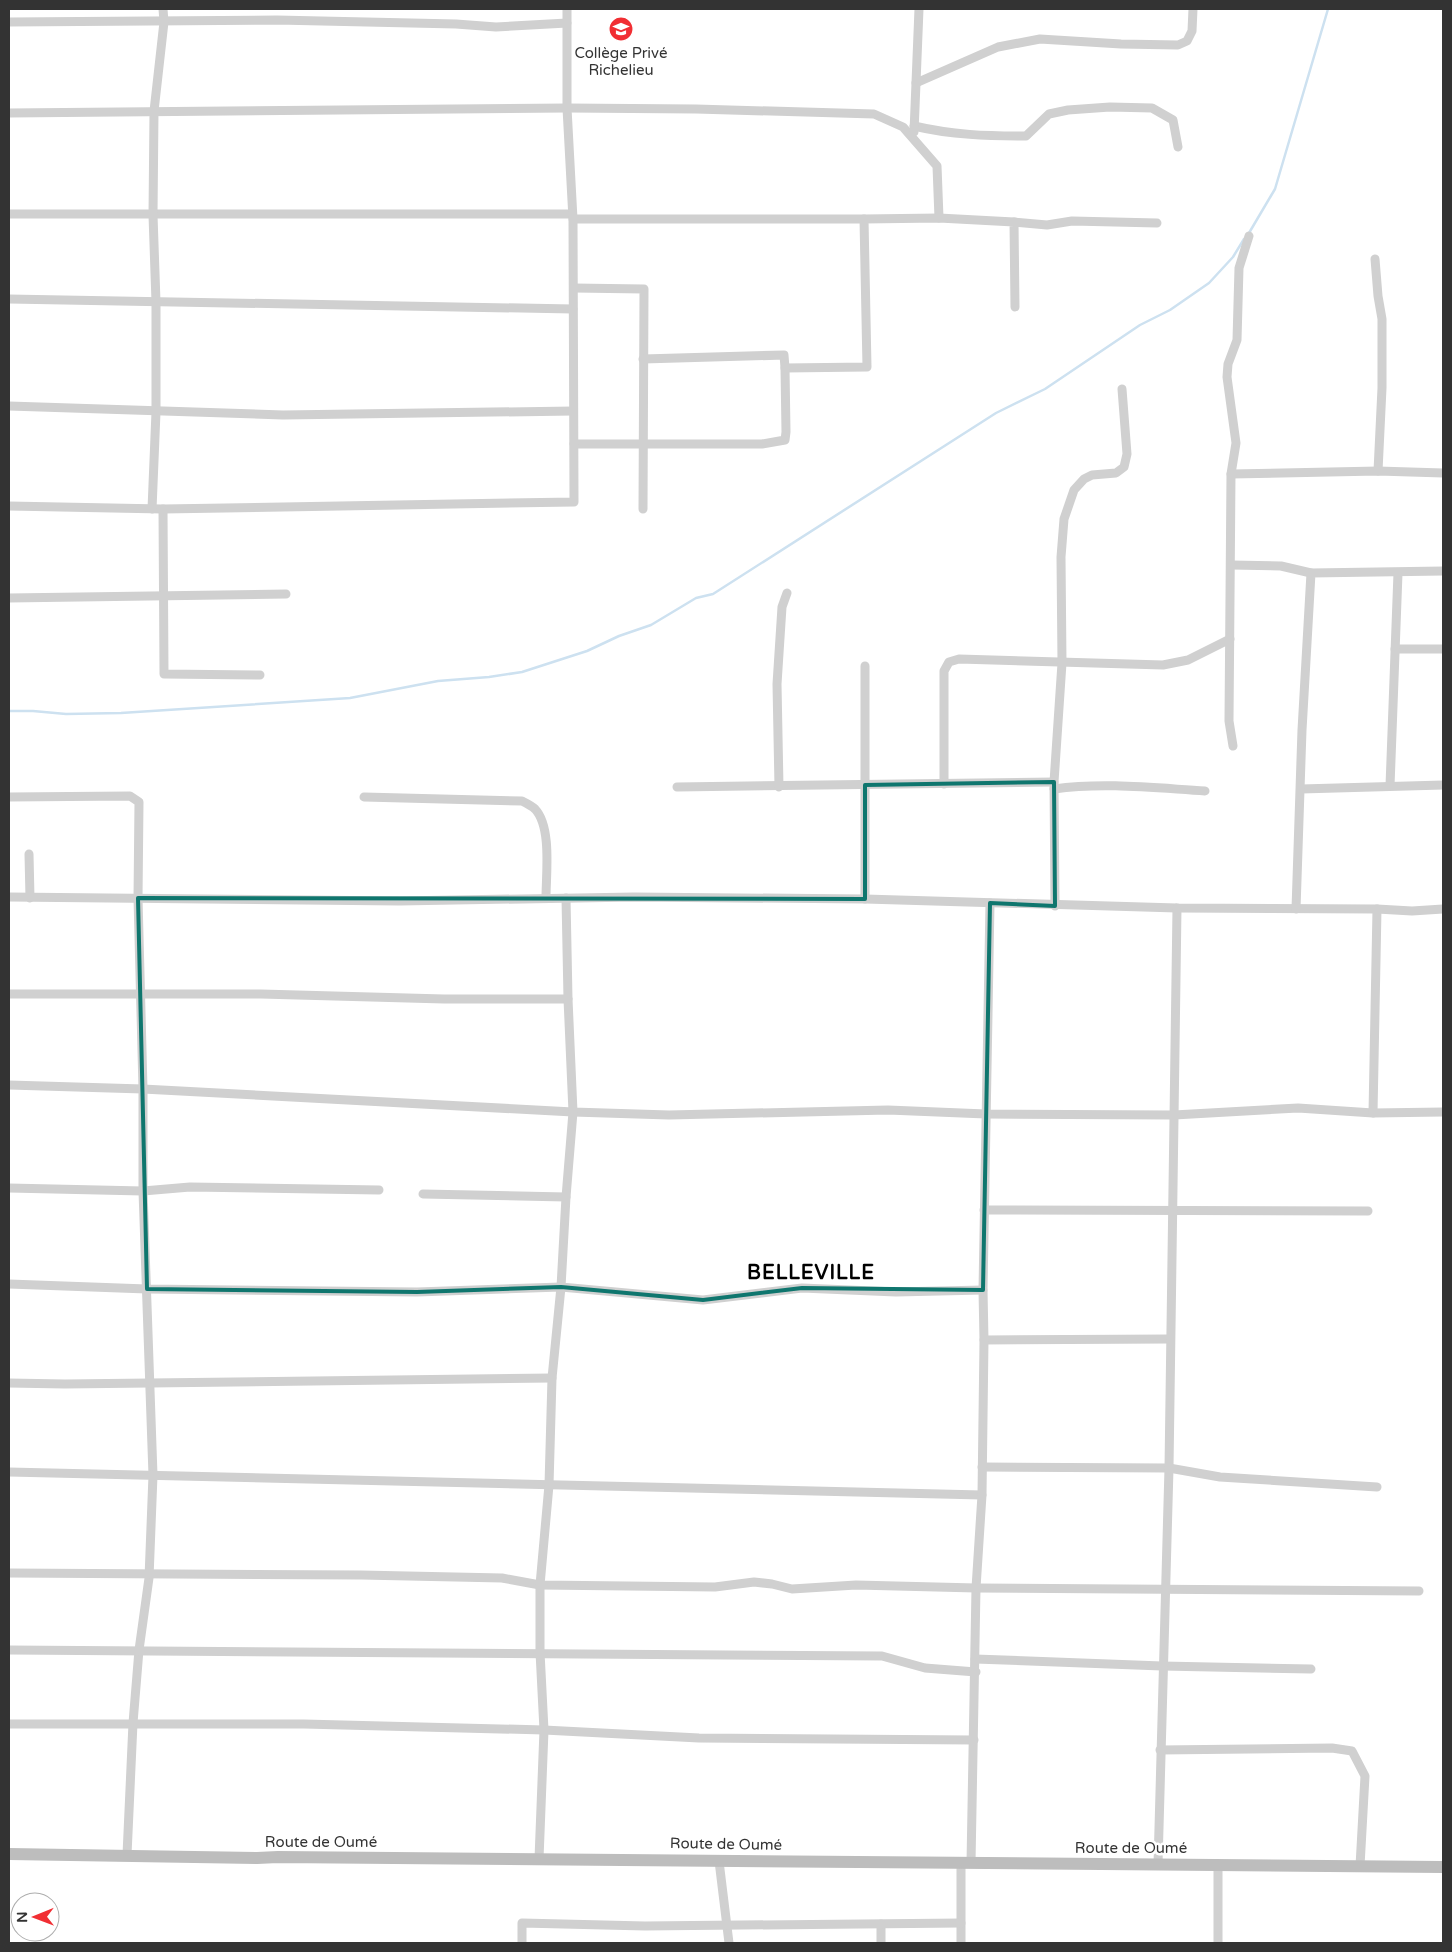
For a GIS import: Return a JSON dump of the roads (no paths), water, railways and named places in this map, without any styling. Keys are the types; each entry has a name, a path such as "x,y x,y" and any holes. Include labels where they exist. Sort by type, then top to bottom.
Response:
{"street":[{"path":"152,509 156,412 156,302 153,215 154,111 164,22 163,9"},
{"path":"9,506 163,509 574,502 574,288 567,108 567,9"},
{"path":"914,137 919,9"},
{"path":"916,83 998,47 1040,39 1178,45 1187,41 1192,31 1192,9"},
{"path":"9,22 277,20 456,24 496,27 567,23"},
{"path":"914,126 972,136 1026,136 1049,114 1068,110 1110,107 1152,108 1173,120 1178,146"},
{"path":"9,113 567,108 696,109 874,114 903,127 914,137 937,166 939,218"},
{"path":"9,214 939,218 1014,222 1047,226 1072,221 1158,223"},
{"path":"785,368 867,367 864,219"},
{"path":"1014,222 1015,307"},
{"path":"1233,746 1229,721 1231,474 1236,443 1227,377 1228,364 1237,340 1239,268 1250,236"},
{"path":"1375,260 1382,319 1382,388 1378,471"},
{"path":"574,288 644,289 643,509"},
{"path":"9,299 573,309"},
{"path":"574,444 762,444 785,440 784,356 643,359"},
{"path":"1055,906 1054,786 1062,663 1061,557 1064,519 1074,490 1084,479 1092,475 1116,473 1124,467 1127,454 1122,389"},
{"path":"9,406 283,415 573,411"},
{"path":"1231,474 1378,471 1443,473"},
{"path":"163,509 162,596 164,674 260,675"},
{"path":"1231,565 1281,566 1311,573 1443,571"},
{"path":"1296,909 1302,730 1311,573"},
{"path":"1390,786 1398,573"},
{"path":"779,787 777,684 782,607 787,593"},
{"path":"9,598 286,594"},
{"path":"944,784 944,671 949,662 959,659 1163,665 1188,660 1230,640"},
{"path":"1395,649 1443,649"},
{"path":"865,666 865,899"},
{"path":"677,787 944,784 1128,786 1205,791"},
{"path":"1301,789 1443,785"},
{"path":"9,797 130,796 139,802 138,898 143,1089 142,1191 151,1383 153,1475 149,1574 139,1650 133,1723 128,1855"},
{"path":"364,796 522,801 535,809 543,822 546,833 546,898"},
{"path":"29,854 30,898"},
{"path":"9,897 400,901 546,898 865,899 1055,906 1377,909 1412,911 1443,909"},
{"path":"539,1859 544,1730 540,1652 540,1585 549,1485 552,1378 561,1286 573,1112 566,898"},
{"path":"961,1943 974,1740 976,1588 982,1495 984,1210 990,903"},
{"path":"1158,1864 1169,1468 1177,908"},
{"path":"1373,1113 1377,909"},
{"path":"9,994 261,994 435,999 568,999"},
{"path":"9,1085 143,1089 573,1112 756,1114 888,1110 986,1114 1174,1115 1298,1108 1373,1113 1443,1112"},
{"path":"9,1188 142,1191 190,1187 379,1190"},
{"path":"423,1194 566,1197"},
{"path":"984,1210 1368,1211"},
{"path":"9,1284 147,1289 417,1292 561,1286 703,1300 802,1288 896,1292 983,1290"},
{"path":"984,1340 1170,1339"},
{"path":"9,1383 552,1378"},
{"path":"982,1467 1169,1468 1220,1477 1377,1487"},
{"path":"9,1472 982,1495"},
{"path":"9,1573 492,1578 540,1585 716,1587 754,1582 792,1589 856,1585 976,1588 1419,1591"},
{"path":"9,1650 540,1652 882,1656 925,1668 976,1672"},
{"path":"975,1658 1162,1666 1311,1669"},
{"path":"9,1724 304,1724 544,1730 699,1738 974,1740"},
{"path":"1160,1750 1332,1748 1352,1751 1365,1776 1360,1866"},
{"name":"Route de Oumé","path":"9,1854 256,1858 719,1860 1443,1867"},
{"path":"719,1860 729,1943"},
{"path":"1218,1865 1218,1943"},
{"path":"522,1943 522,1923 645,1926 961,1923"},
{"path":"881,1924 881,1943"}],"waterway":[{"path":"1249,233 1275,189 1328,9"},
{"path":"9,711 66,714 121,713 350,698 438,681 522,672 587,651 619,636 651,625 696,598 713,594 996,413 1045,389 1140,325 1170,310 1209,283 1233,257 1244,239"}],"place":[{"name":"Collège Privé Richelieu","path":"621,29"}],"district":[{"name":"BELLEVILLE","path":"811,1272"}]}
